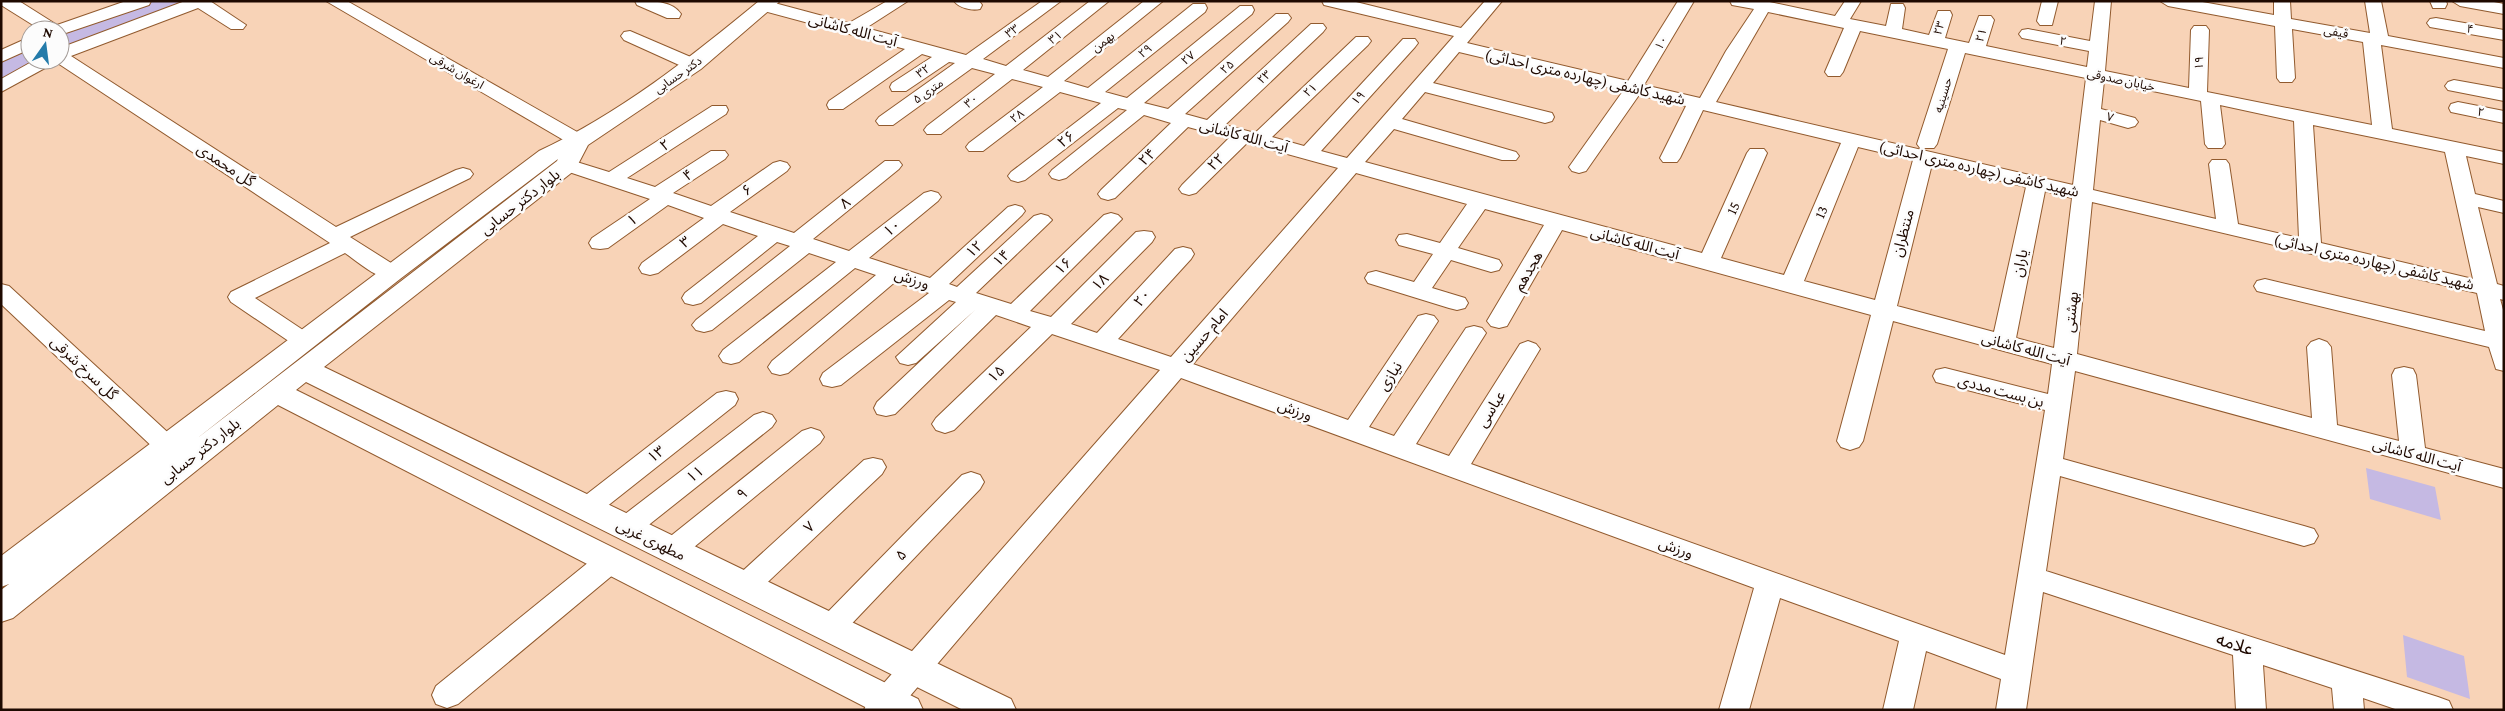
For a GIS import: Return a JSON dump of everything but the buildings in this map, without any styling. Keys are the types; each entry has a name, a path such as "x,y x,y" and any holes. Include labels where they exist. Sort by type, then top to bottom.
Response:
{"main road":[{"name":"دکتر حسابی","path":"573,153 694,65 769,4"},
{"name":"بلوار دکتر حسابی","path":"1,610 276,392 304,355 391,273 546,156 573,153"},
{"name":"بلوار دکتر حسابی","path":"1,574 167,446 304,355 573,153"},
{"name":"مطهری غربی","path":"304,355 355,395 998,710"},
{"path":"276,392 610,560 890,707"},
{"path":"322,415 330,404 338,398 355,395"}],"street":[{"path":"7,1 37,20"},
{"path":"70,27 143,1"},
{"name":"ارغوان شرقی","path":"334,1 573,153"},
{"path":"644,1 673,14"},
{"path":"794,14 814,1"},
{"path":"851,29 900,1"},
{"name":"۳۳","path":"971,62 1053,1"},
{"name":"۳۱","path":"1009,72 1101,1"},
{"name":"بهمن","path":"1054,84 1155,1"},
{"name":"شهید کاشفی (چهارده متری احداثی)","path":"1330,1 1460,40 1635,86 1852,140 1926,150 2037,183 2495,291"},
{"name":"امام حسین","path":"890,707 914,669 1494,1"},
{"name":"۱۰","path":"1579,167 1635,86 1686,1"},
{"name":"خیابان صدوقی","path":"1738,1 1775,6 1847,24 2204,97 2263,101 2303,117 2504,158"},
{"path":"1834,72 1853,1"},
{"name":"۲","path":"2046,21 2050,1"},
{"name":"بهشتی","path":"2011,710 2065,360 2103,1"},
{"name":"قیفی","path":"2168,1 2221,6 2284,23 2504,63"},
{"path":"2282,1 2286,78"},
{"path":"2373,1 2383,133"},
{"path":"2460,1 2504,9"},
{"path":"70,51 98,38 201,2 237,25"},
{"name":"آیت الله کاشانی","path":"769,4 794,14 2504,479"},
{"path":"1670,158 1735,51 1775,6"},
{"name":"۲۳","path":"1935,42 1946,6"},
{"name":"۲۹","path":"1091,94 1199,8"},
{"path":"1893,33 1897,8"},
{"name":"۲۷","path":"1128,105 1246,10"},
{"name":"۲۵","path":"1178,118 1282,18"},
{"name":"۲۱","path":"1967,48 1985,20"},
{"name":"۴","path":"2436,23 2504,35"},
{"name":"۲۳","path":"1211,127 1317,28"},
{"name":"۱۹","path":"2200,30 2204,97 2215,144"},
{"name":"۲","path":"2028,34 2098,48"},
{"path":"630,36 694,65"},
{"name":"۲۱","path":"1250,138 1362,41"},
{"name":"۱۹","path":"1308,154 1410,43"},
{"path":"1,56 20,47"},
{"path":"836,104 919,48"},
{"name":"حسینیه","path":"1926,150 1967,48"},
{"name":"۳۲","path":"899,87 947,55"},
{"name":"۵ متری","path":"886,121 971,62"},
{"name":"گل محمدی","path":"70,63 391,273"},
{"path":"1,87 31,70"},
{"name":"۳۰","path":"934,130 1009,72"},
{"name":"۲۸","path":"976,147 1054,84"},
{"path":"1421,85 1545,117"},
{"path":"2454,86 2504,95"},
{"path":"1058,174 1128,105"},
{"name":"۲۶","path":"1018,176 1128,105"},
{"name":"۲","path":"2458,108 2504,117"},
{"name":"۲","path":"610,180 719,110"},
{"name":"۷","path":"2091,112 2128,122"},
{"path":"2303,117 2310,247"},
{"name":"۲۴","path":"1108,194 1178,118"},
{"path":"1389,122 1509,156"},
{"name":"۲۲","path":"1189,189 1250,138"},
{"name":"13","path":"1790,285 1852,140"},
{"path":"2265,286 2501,353 2495,291 2466,198 2454,148"},
{"name":"منتظران","path":"1850,441 1882,310 1926,150"},
{"name":"ورزش","path":"573,153 610,180 1176,366 2017,672"},
{"name":"15","path":"1708,263 1757,153"},
{"name":"۴","path":"661,196 718,155"},
{"path":"2219,164 2228,228"},
{"name":"۸","path":"704,325 892,165"},
{"name":"۶","path":"717,215 780,167"},
{"path":"304,355 239,297 463,174"},
{"name":"یاران","path":"2004,343 2037,183"},
{"name":"۱","path":"600,243 661,196"},
{"name":"۱۰","path":"852,259 931,198"},
{"path":"2466,198 2504,207"},
{"path":"1419,291 1480,200"},
{"name":"۱۲","path":"961,296 1015,211"},
{"name":"۳","path":"650,268 717,215"},
{"name":"۱۶","path":"1015,313 1111,219"},
{"name":"۱۴","path":"961,296 1041,220"},
{"name":"هجدهم","path":"1499,321 1558,221"},
{"path":"694,298 774,234"},
{"name":"۱۸","path":"1051,325 1144,237"},
{"path":"1407,240 1491,265"},
{"name":"۲۰","path":"1102,342 1183,254"},
{"path":"731,356 852,259"},
{"path":"780,367 892,273"},
{"path":"1376,278 1457,303"},
{"name":"گل سرخ شرقی","path":"1,291 167,446"},
{"path":"908,358 961,296"},
{"path":"832,379 961,296"},
{"path":"886,408 961,296"},
{"name":"نیازی","path":"1354,431 1426,321"},
{"name":"۱۵","path":"945,424 1051,325"},
{"path":"1400,448 1474,333"},
{"path":"2319,347 2325,430"},
{"name":"عباسی","path":"1454,468 1528,349"},
{"path":"2404,375 2413,454"},
{"name":"بن بست مددی","path":"1945,376 2058,406"},
{"name":"۱۳","path":"587,508 726,399"},
{"name":"۱۱","path":"626,528 763,421"},
{"name":"۹","path":"672,550 811,437"},
{"path":"2049,464 2304,536"},
{"name":"۷","path":"745,586 872,467"},
{"name":"۵","path":"830,628 971,482"},
{"path":"447,695 610,560"},
{"name":"علامه","path":"2031,578 2438,710"},
{"path":"1734,710 1770,582"},
{"path":"1898,710 1915,635"},
{"path":"2247,648 2251,710"},
{"path":"2346,680 2349,710"}],"shaded area":[{"path":"152,1 194,1 70,46 70,30"},
{"path":"20,51 21,70 1,81 1,61"},
{"path":"2366,468 2435,487 2441,520 2370,499"},
{"path":"2403,635 2464,656 2470,699 2407,677"}]}
